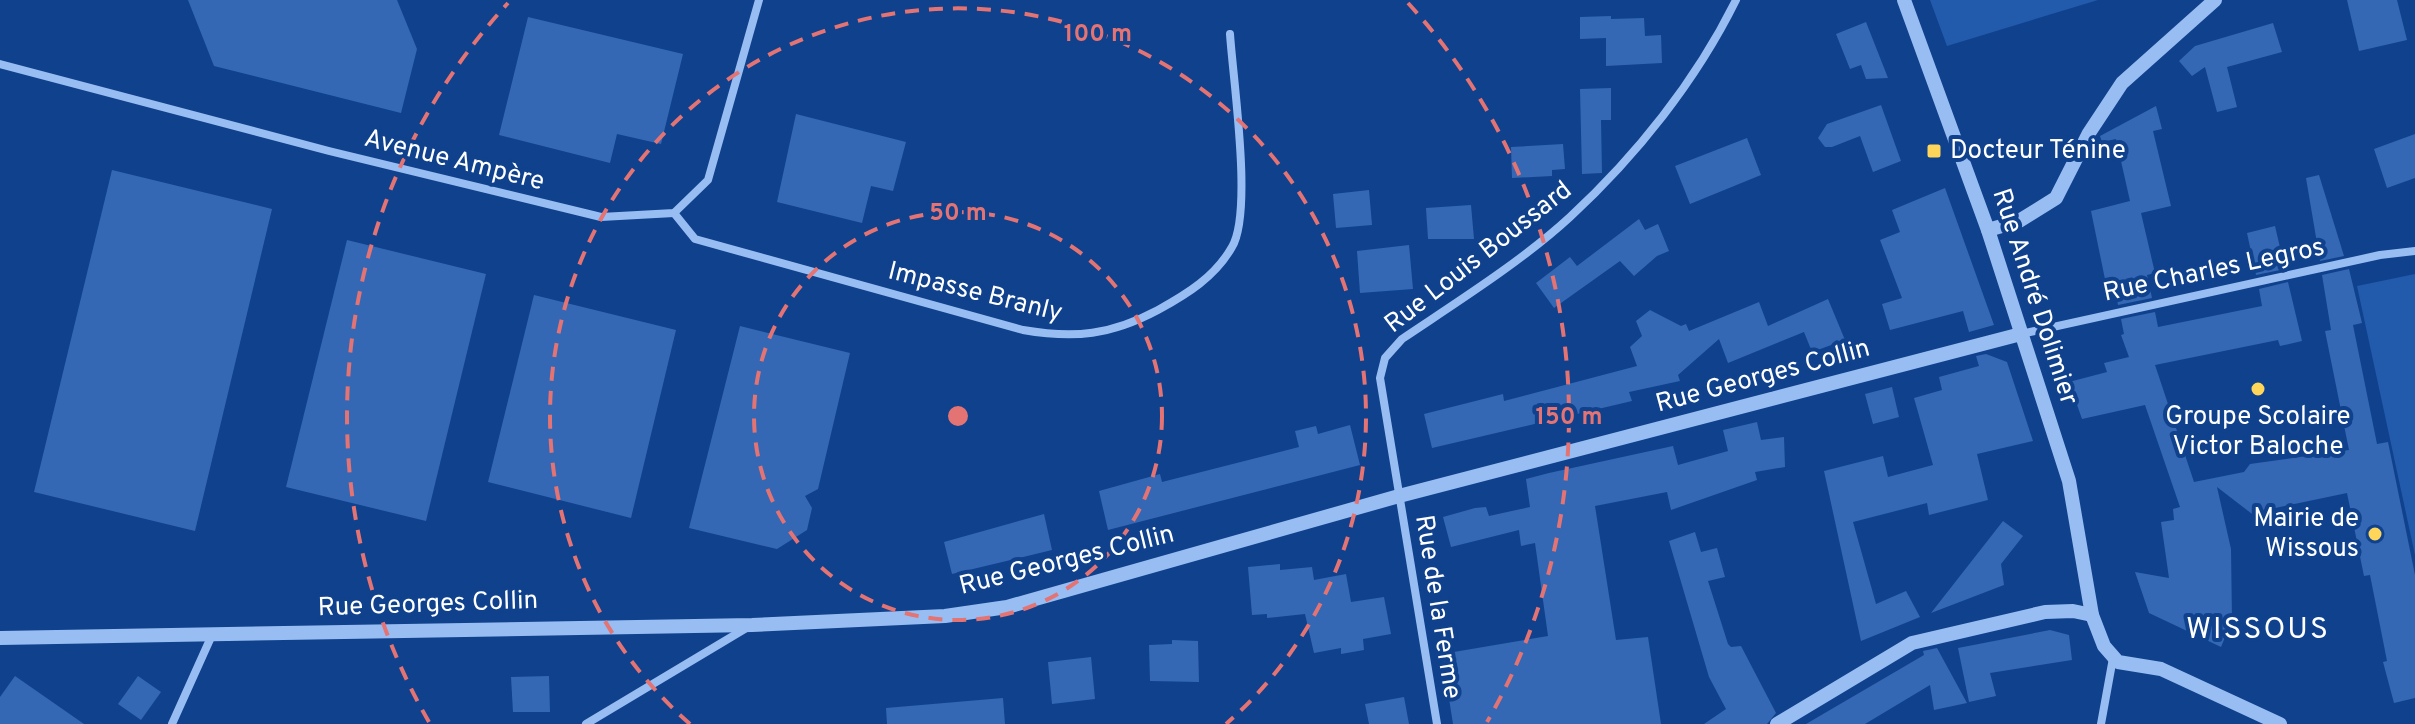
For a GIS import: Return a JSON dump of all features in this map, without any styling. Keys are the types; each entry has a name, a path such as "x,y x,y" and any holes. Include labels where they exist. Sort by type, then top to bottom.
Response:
{"street":[{"path":"674,213 708,180 759,0"},
{"name":"Rue Louis Boussard","path":"1399,496 1380,378 1385,358 1402,339 1568,219 1626,161 1682,90 1736,0"},
{"name":"Rue André Dolimier","path":"1904,0 1988,230 2069,481 2092,615 2104,646 2113,658"},
{"path":"1988,230 2019,221 2056,198 2089,133 2122,83 2215,0"},
{"name":"Impasse Branly","path":"674,213 695,239 1023,330 1064,337 1104,332 1145,317 1187,294 1214,271 1234,245 1242,208 1230,34"},
{"name":"Avenue Ampère","path":"0,64 329,151 601,217 674,213"},
{"name":"Rue Charles Legros","path":"2021,334 2380,255 2415,251"},
{"name":"Rue Georges Collin","path":"0,638 752,625 945,616 1007,607 1399,496 2021,334"},
{"name":"Rue de la Ferme","path":"1399,496 1437,724"},
{"path":"1777,724 1912,643 2045,612 2073,611 2092,615"},
{"path":"586,724 752,625"},
{"path":"172,724 212,635"},
{"path":"2101,724 2113,658 2171,673 2280,724"}],"shaded area":[{"path":"1930,0 2098,0 1947,46"},
{"path":"2415,274 2415,555 2357,286"}],"building":[{"path":"188,0 397,0 417,49 401,113 214,66"},
{"path":"2347,0 2397,0 2407,40 2359,51"},
{"path":"1611,16 1611,19 1644,18 1645,36 1661,35 1662,63 1606,66 1606,38 1580,39 1580,17"},
{"path":"528,17 683,54 661,144 617,134 610,163 499,135"},
{"path":"1866,22 1888,78 1866,79 1861,65 1850,69 1836,34"},
{"path":"2273,23 2282,52 2227,67 2237,107 2217,112 2205,67 2192,76 2179,61 2195,46"},
{"path":"1611,88 1611,120 1601,120 1602,173 1582,174 1580,89"},
{"path":"1881,105 1901,161 1873,172 1860,136 1832,147 1825,147 1818,138 1827,124"},
{"path":"2156,106 2162,129 2153,131 2171,206 2141,213 2155,273 2147,275 2152,298 2118,305 2114,283 2106,284 2091,211 2130,201 2116,139 2102,142 2100,136"},
{"path":"796,114 906,142 893,191 871,186 862,223 777,202"},
{"path":"2415,134 2415,178 2387,188 2374,149"},
{"path":"1747,138 1761,175 1690,204 1675,166"},
{"path":"1563,144 1565,169 1552,170 1552,176 1512,178 1511,147"},
{"path":"112,170 272,209 195,531 34,492"},
{"path":"2319,175 2344,256 2320,261 2306,178"},
{"path":"1945,188 1994,325 1969,332 1963,311 1890,330 1882,304 1902,298 1880,240 1900,232 1892,210"},
{"path":"1369,190 1372,225 1336,228 1333,194"},
{"path":"1471,205 1474,239 1428,239 1426,208"},
{"path":"1639,219 1645,230 1658,224 1669,251 1657,256 1634,276 1620,261 1554,308 1536,283 1570,257 1577,266"},
{"path":"2275,226 2285,269 2256,275 2247,233"},
{"path":"347,240 486,274 426,521 286,487"},
{"path":"1409,245 1413,289 1360,293 1357,251"},
{"path":"2349,269 2362,323 2353,325 2377,444 2388,442 2415,575 2415,698 2394,703 2383,662 2387,661 2370,575 2364,576 2347,493 2261,511 2256,517 2217,487 2231,549 2232,620 2221,647 2149,613 2135,572 2169,578 2161,522 2174,520 2173,509 2180,507 2145,405 2082,419 2069,382 2107,372 2104,363 2129,357 2121,335 2124,334 2121,319 2155,312 2158,327 2262,306 2259,289 2288,282 2302,341 2280,346 2278,340 2155,365 2194,482 2244,472 2250,464 2349,450 2325,331 2331,330 2322,275"},
{"path":"534,295 676,330 631,518 488,482"},
{"path":"1828,299 1845,340 1812,352 1804,332 1728,363 1719,339 1678,375 1680,381 1629,392 1632,401 1432,448 1424,414 1503,394 1504,401 1637,366 1630,347 1642,336 1636,321 1650,310 1681,326 1686,324 1689,331 1759,302 1768,326"},
{"path":"740,326 850,353 818,489 805,496 812,508 807,530 777,549 689,528"},
{"path":"1986,354 2007,362 2033,441 1977,454 1988,500 1929,515 1927,503 1853,522 1876,604 1906,591 1920,617 1861,641 1824,471 1883,456 1888,477 1933,465 1914,398 1942,390 1939,377 1979,366 1976,356"},
{"path":"1892,387 1899,417 1873,424 1865,394"},
{"path":"1757,422 1761,440 1784,437 1785,467 1755,472 1757,480 1671,510 1667,492 1595,506 1616,640 1648,637 1661,724 1453,724 1442,654 1548,636 1535,543 1521,546 1519,530 1451,547 1443,517 1475,508 1486,507 1489,516 1530,507 1526,479 1549,473 1673,446 1678,465 1728,451 1723,430"},
{"path":"1350,425 1360,465 1108,530 1099,491 1160,474 1162,482 1299,447 1295,431 1316,426 1318,434"},
{"path":"1044,514 1052,550 952,574 944,542"},
{"path":"2003,521 2023,536 2001,564 2004,585 1931,613"},
{"path":"1695,532 1701,552 1717,548 1725,577 1708,581 1728,644 1731,647 1741,646 1776,713 1767,724 1704,724 1726,709 1709,677 1669,541"},
{"path":"1280,564 1280,570 1312,567 1314,580 1346,574 1351,602 1384,597 1391,634 1363,639 1364,650 1341,654 1341,648 1314,653 1305,614 1267,618 1267,614 1252,615 1248,567"},
{"path":"2050,630 2069,635 2072,660 1990,673 1996,696 1969,702 1958,648"},
{"path":"1172,640 1198,641 1199,682 1150,681 1149,645 1172,644"},
{"path":"1937,648 1967,703 1934,710 1930,685 1865,724 1806,724 1924,655 1923,651"},
{"path":"1091,657 1095,699 1052,704 1048,662"},
{"path":"15,676 84,724 0,724 0,697"},
{"path":"138,676 161,692 141,720 118,704"},
{"path":"549,676 550,712 513,712 511,677"},
{"path":"1404,697 1409,724 1369,724 1365,704"},
{"path":"1003,698 1005,724 887,724 886,708"}],"place":[{"name":"Docteur Ténine","path":"1934,151"},
{"name":"Groupe Scolaire Victor Baloche","path":"2258,389"},
{"name":"Mairie de Wissous","path":"2375,534"}],"district":[{"name":"WISSOUS","path":"2258,630"}]}
